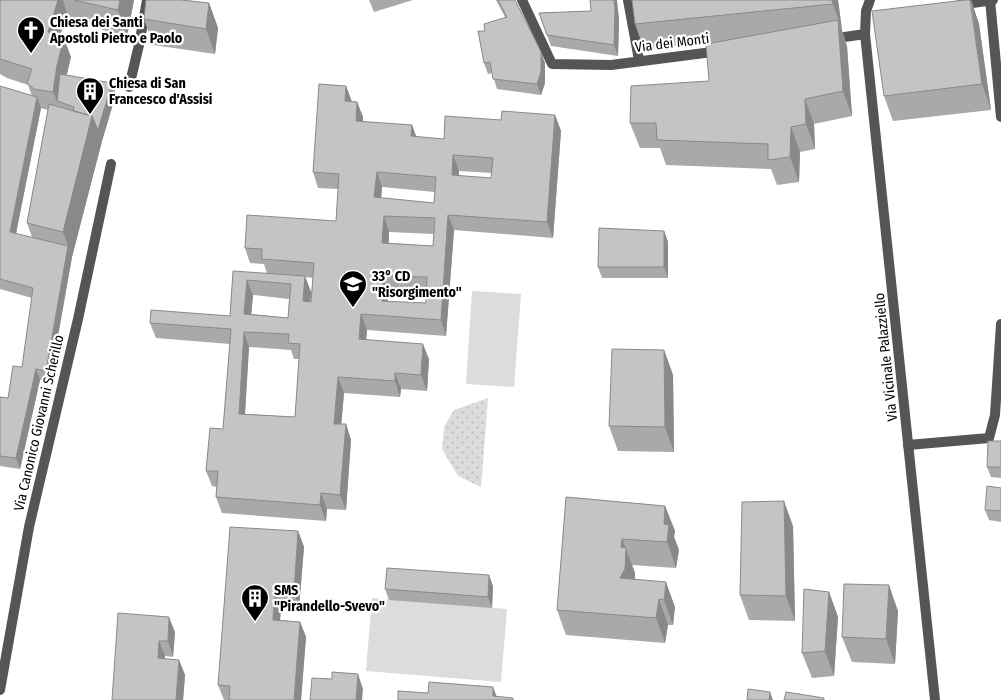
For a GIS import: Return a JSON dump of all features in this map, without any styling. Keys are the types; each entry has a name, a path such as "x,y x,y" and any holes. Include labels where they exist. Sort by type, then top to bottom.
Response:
{"street":[{"path":"129,87 140,45 147,0"},
{"name":"Via dei Monti","path":"522,0 552,64 611,65 639,60 735,50"},
{"path":"628,0 639,60"},
{"name":"Via Vicinale Palazziello","path":"861,0 866,11"},
{"name":"Via Vicinale Palazziello","path":"870,0 866,11 865,34 935,700"},
{"path":"951,6 991,0 1001,117"},
{"path":"820,40 865,34 877,21"},
{"name":"Via Canonico Giovanni Scherillo","path":"0,690 29,527 78,319 111,164"},
{"path":"908,445 989,438 995,415 1001,324"}],"shaded area":[{"path":"472,291 521,294 514,387 466,384"},
{"path":"488,398 481,487 458,476 442,449 444,427 454,410"},
{"path":"372,598 507,609 501,682 366,671"}],"building":[{"name":"Chiesa dei Santi Apostoli Pietro e Paolo","path":"0,0 58,0 48,32 64,38 53,92 34,89 27,83 32,69 0,59"},
{"path":"74,0 120,0 118,10"},
{"path":"146,0 181,0 209,3 206,29 144,19"},
{"path":"498,0 515,0 541,52 541,72 537,84 493,79 490,62 484,63 478,31 485,31 484,24 507,17"},
{"path":"590,0 614,0 614,45 547,35 539,13 591,11"},
{"path":"632,0 832,0 833,4 635,24"},
{"path":"970,0 982,84 884,96 872,11"},
{"path":"838,20 843,91 805,99 806,124 791,127 790,157 768,160 768,144 657,140 656,123 630,123 631,86 709,81 706,44"},
{"path":"60,74 112,83 98,130 92,116 73,111 74,107 57,101"},
{"name":"33° CD \"Risorgimento\"","path":"319,84 346,86 345,101 357,102 356,121 412,125 411,136 444,139 445,116 501,120 502,111 555,115 547,222 448,215 441,320 361,314 359,339 423,344 421,375 395,373 395,381 338,377 334,424 346,424 340,495 321,493 320,505 216,497 218,471 206,471 210,428 223,429 231,329 150,323 151,310 230,316 233,271 305,276 303,301 311,302 314,263 262,259 262,249 245,248 247,215 336,221 339,174 313,172","holes":["453,155 493,158 491,178 452,175","377,172 436,177 434,203 374,197","384,216 435,218 433,246 382,243","383,276 427,277 426,303 382,301","247,280 291,284 288,318 244,314","244,332 289,334 288,343 300,344 295,417 239,414"]},
{"path":"0,86 37,97 10,232 68,246 46,371 36,369 16,458 0,456 0,397 8,398 13,366 22,367 33,288 0,279"},
{"path":"49,104 92,116 63,232 27,223"},
{"path":"599,228 664,231 664,267 598,267"},
{"path":"612,349 664,350 665,427 609,426"},
{"path":"988,441 1001,441 1001,467 987,467"},
{"path":"987,486 1001,488 1001,511 985,510"},
{"path":"566,497 665,506 664,524 669,525 667,542 622,539 621,547 626,548 625,569 620,578 666,582 664,600 659,599 656,618 557,610"},
{"path":"784,501 786,596 740,595 742,502"},
{"name":"SMS \"Pirandello-Svevo\"","path":"230,527 298,531 294,592 275,591 273,620 300,622 294,700 229,700 230,686 218,685"},
{"path":"387,568 489,575 488,597 385,589"},
{"path":"844,584 889,585 886,639 842,637"},
{"path":"804,589 829,592 825,651 802,653"},
{"path":"118,613 169,617 168,641 159,641 158,658 179,660 176,700 112,700"},
{"path":"332,672 358,674 356,700 310,700 312,678 332,679"},
{"path":"429,682 493,687 493,696 513,698 513,700 398,700 398,691 428,693"},
{"path":"748,689 770,692 769,700 747,700"},
{"path":"786,692 824,698 824,700 784,700"}],"place":[{"name":"Chiesa dei Santi Apostoli Pietro e Paolo","path":"31,54"},
{"name":"Chiesa di San Francesco d'Assisi","path":"90,115"},
{"name":"33° CD \"Risorgimento\"","path":"353,308"},
{"name":"SMS \"Pirandello-Svevo\"","path":"255,622"}]}
